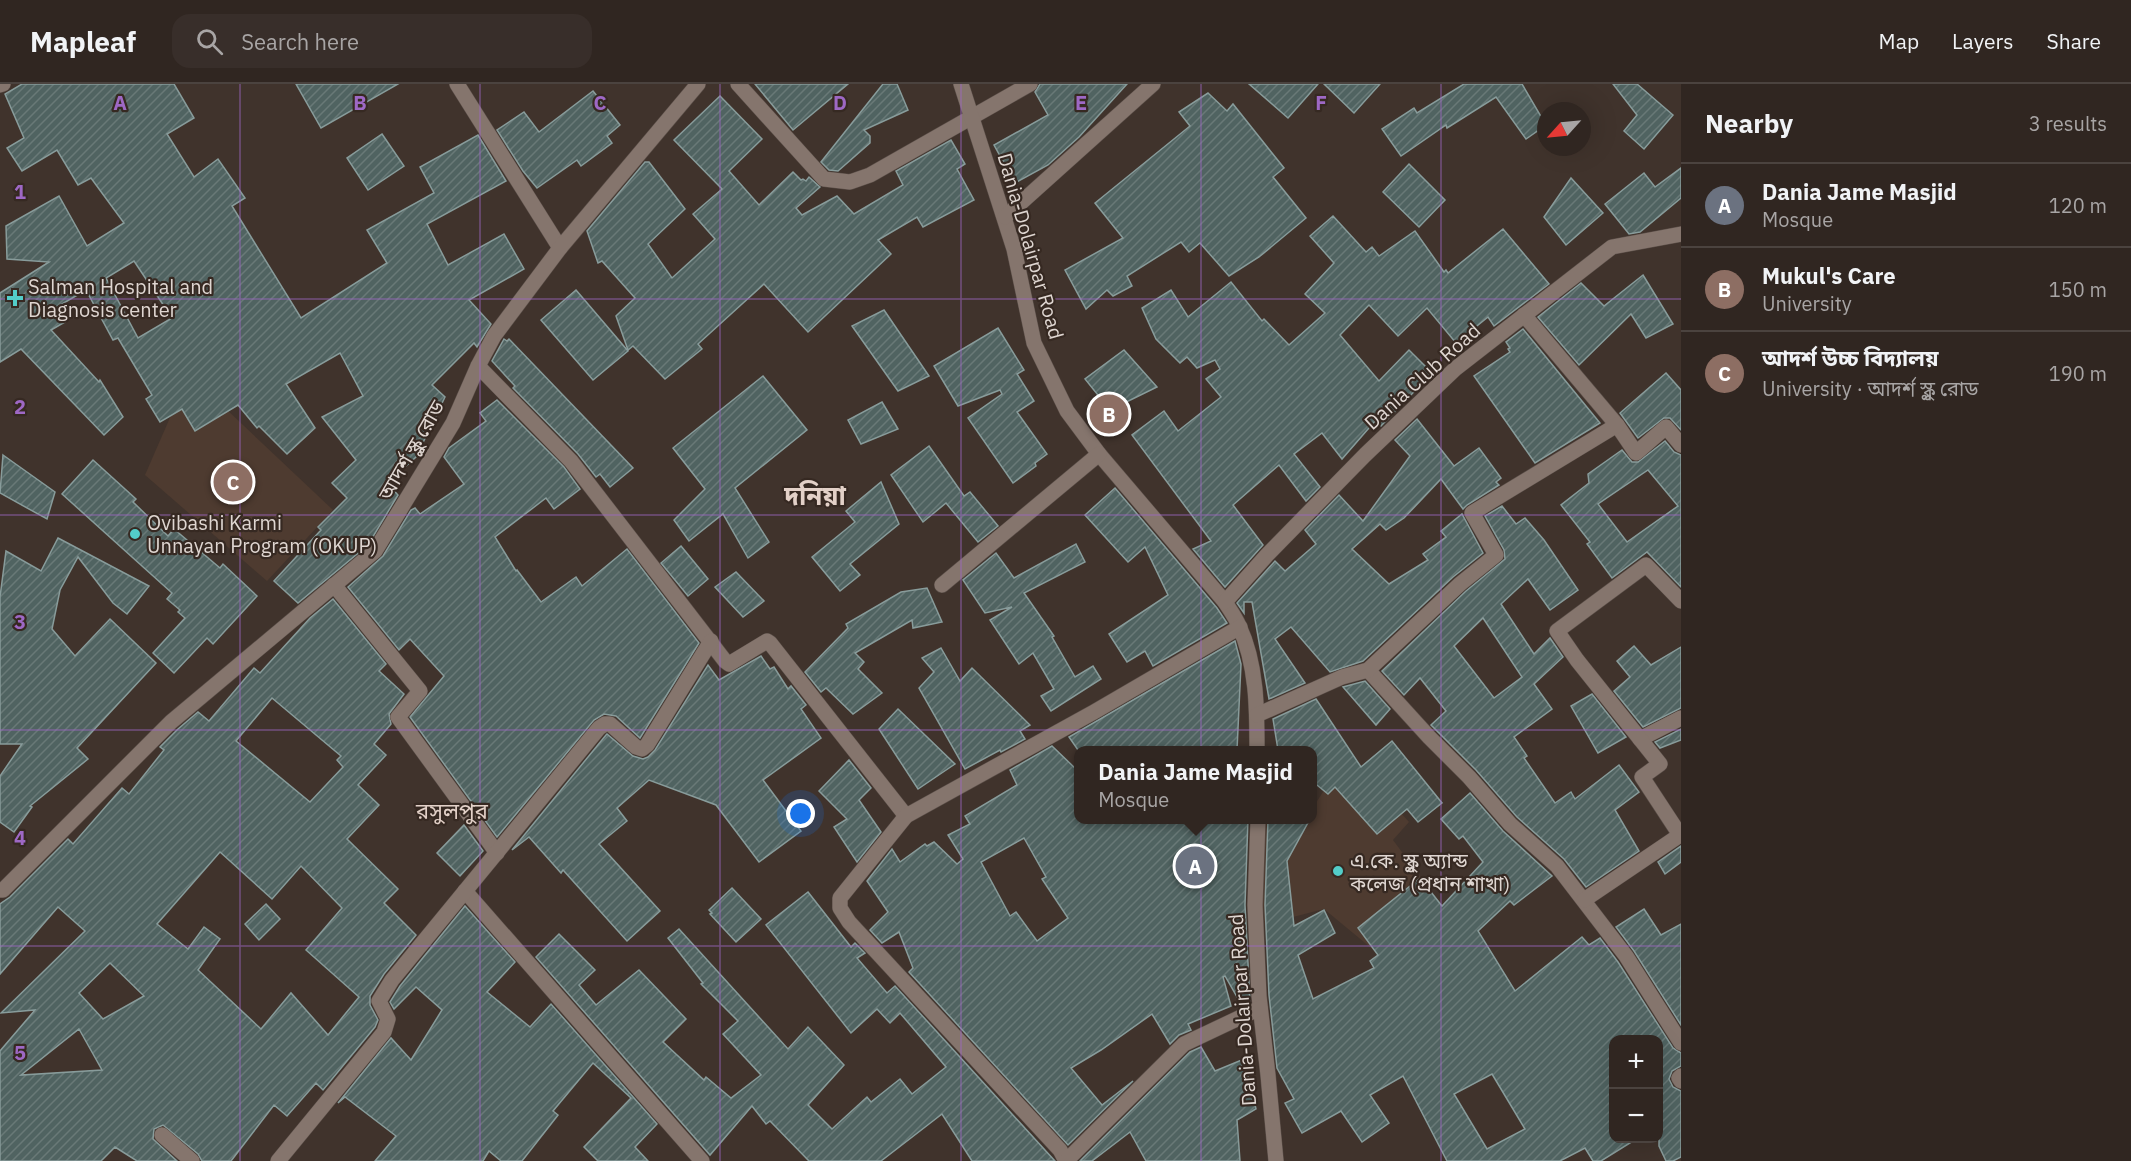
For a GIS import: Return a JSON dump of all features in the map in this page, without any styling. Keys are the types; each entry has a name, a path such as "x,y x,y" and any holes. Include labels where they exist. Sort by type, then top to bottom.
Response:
{"street":[{"path":"457,84 560,248"},
{"name":"আদর্শ স্কুল রোড","path":"2,890 171,722 375,551 453,423 494,336 560,248 698,84"},
{"path":"738,84 824,179 850,182 870,175 1030,84"},
{"name":"Dania-Dolairpar Road","path":"961,84 1005,217 1034,343 1066,411 1099,454 1225,602 1240,627 1251,664 1257,715 1257,746"},
{"path":"1005,217 1153,84"},
{"name":"Dania Club Road","path":"1225,602 1267,555 1365,455 1455,369 1612,248 1681,234"},
{"path":"1524,315 1617,425 1636,453 1666,427 1681,445"},
{"path":"478,366 571,461 729,664 763,643 767,641 770,643 906,816"},
{"path":"1257,715 1342,677 1368,670 1451,592 1496,555 1472,513 1617,425"},
{"path":"942,585 1099,454"},
{"path":"1584,900 1680,836 1642,777 1660,764 1557,631 1646,565 1681,601"},
{"path":"334,585 420,691 398,717 497,852"},
{"path":"1240,627 1094,712 906,816 840,898 840,908 849,922 1060,1149 1066,1161 1184,1044 1260,1008"},
{"path":"278,1161 384,1032 388,1019 379,1001 392,980 599,728 610,724 636,747 642,749 647,745 711,641"},
{"path":"1368,670 1510,824 1557,866 1626,956 1681,1043"},
{"path":"1640,739 1681,718"},
{"name":"Dania-Dolairpar Road","path":"1258,824 1255,905 1260,1008 1268,1075 1272,1158"},
{"path":"465,891 702,1161"},
{"path":"1681,1076 1679,1078 1681,1081"},
{"path":"162,1135 192,1161"}],"shaded area":[{"path":"189,374 333,510 267,581 145,475"},
{"name":"এ.কে. স্কুল অ্যান্ড কলেজ (প্রধান শাখা)","path":"1353,759 1409,822 1393,840 1439,902 1376,952 1324,909 1293,917 1265,931 1258,839 1261,824 1274,824 1302,833 1305,824 1317,824 1317,801 1330,781"}],"building":[{"path":"22,84 174,84 194,118 167,134 194,177 218,159 245,198 232,206 301,318 387,263 367,230 434,193 420,167 478,135 506,181 427,224 448,265 504,234 524,269 469,300 491,324 477,347 474,343 432,385 445,397 416,457 387,483 398,495 368,545 298,603 274,581 321,530 318,527 347,498 332,483 356,460 322,417 363,396 340,353 286,384 315,428 287,454 259,426 257,428 238,405 195,431 182,409 160,422 146,399 152,395 118,338 113,340 86,290 55,308 65,322 51,330 99,382 100,380 123,417 104,435 21,349 0,362 0,293 49,262 7,259 6,226 59,196 87,246 124,223 91,178 78,185 57,150 22,171 7,148 24,138 5,94","holes":["134,261 172,318 138,338 106,278"]},
{"path":"296,84 398,84 321,128"},
{"path":"755,84 848,84 793,130"},
{"path":"883,84 897,84 908,110 864,130 870,136 870,143 838,171 829,170 821,162"},
{"path":"1040,84 1127,84 1079,137 1048,165 1015,183 994,145 1048,115 1035,92"},
{"path":"1249,84 1318,84 1288,118"},
{"path":"1324,84 1380,84 1354,113"},
{"path":"1464,84 1522,84 1537,110 1537,131 1526,139 1496,97 1447,128 1446,125 1401,156 1382,129 1414,108 1417,113"},
{"path":"1613,84 1637,84 1673,115 1644,149 1624,131 1637,115"},
{"path":"593,91 620,125 607,136 612,143 581,166 577,160 537,188 523,171 497,130 524,112 539,132"},
{"path":"1208,93 1227,111 1233,104 1284,168 1273,177 1306,218 1259,257 1229,276 1200,243 1189,252 1181,242 1127,276 1132,286 1113,296 1107,290 1086,309 1065,270 1123,238 1095,203 1190,126 1179,112"},
{"path":"720,96 762,139 729,171 759,205 793,172 801,180 806,181 809,177 820,187 796,208 802,215 837,196 854,214 903,185 896,171 951,140 965,164 957,169 974,200 923,227 917,217 878,240 891,254 808,332 764,284 698,344 702,349 665,379 633,346 628,350 616,316 635,298 602,261 598,263 587,231 645,162 649,162 685,209 648,244 672,278 715,239 693,214 722,189 674,140"},
{"path":"382,134 404,166 368,190 347,158"},
{"path":"1409,164 1445,200 1419,227 1383,192"},
{"path":"1681,168 1681,198 1640,232 1629,234 1605,204 1644,173 1655,187"},
{"path":"1571,178 1603,213 1566,245 1544,217"},
{"path":"1333,216 1366,252 1372,247 1379,256 1415,231 1444,272 1446,270 1448,273 1503,229 1549,284 1494,326 1488,317 1456,343 1427,308 1398,336 1369,305 1340,335 1379,381 1409,350 1432,373 1381,426 1375,421 1342,459 1322,433 1294,454 1320,487 1306,501 1279,465 1233,505 1263,545 1225,587 1193,549 1211,541 1132,435 1164,411 1178,431 1221,397 1206,379 1220,369 1215,360 1197,368 1187,357 1180,363 1156,339 1142,308 1171,290 1188,317 1231,282 1262,321 1264,319 1289,345 1325,313 1305,294 1334,263 1310,236"},
{"path":"1643,275 1673,324 1646,338 1631,314 1579,365 1538,317 1581,283 1604,306"},
{"path":"576,290 628,351 593,380 541,320"},
{"path":"884,310 929,376 898,391 852,326"},
{"path":"998,328 1024,370 1017,374 1034,401 1017,412 1047,454 1035,463 1036,466 1013,483 968,418 1002,394 1000,390 958,406 934,366"},
{"path":"1523,329 1600,423 1535,463 1474,376 1510,352 1506,342"},
{"path":"504,339 507,341 509,339 633,468 610,487 600,474 596,477 578,454 513,388 515,386 492,361"},
{"path":"1124,350 1157,387 1110,410 1085,379"},
{"path":"1666,373 1681,390 1681,430 1670,418 1664,418 1638,438 1620,413"},
{"path":"763,376 807,430 735,488 769,542 748,558 723,514 689,541 674,520 705,489 673,448"},
{"path":"497,400 564,467 580,489 554,509 546,498 495,537 516,571 541,602 576,577 582,586 627,549 699,643 640,738 616,716 604,714 594,720 497,837 410,717 444,676 410,639 399,650 348,587 383,556 411,510 415,508 420,514 464,484 444,457 449,448 486,421 480,413"},
{"path":"882,402 898,429 861,444 848,420"},
{"path":"1417,419 1454,466 1479,448 1501,478 1496,482 1499,485 1463,509 1441,479 1404,518 1386,530 1380,524 1352,549 1389,584 1428,560 1423,554 1446,537 1441,531 1462,514 1483,553 1453,577 1363,661 1330,672 1291,627 1275,639 1305,683 1269,699 1252,602 1244,602 1244,613 1237,603 1275,561 1285,571 1316,544 1305,530 1339,495 1363,521 1410,456 1395,440"},
{"path":"1665,441 1674,452 1681,455 1681,587 1647,552 1612,578 1587,544 1590,542 1561,505 1589,483 1588,474 1622,450 1632,462 1638,462","holes":["1648,470 1678,506 1627,542 1598,504"]},
{"path":"929,446 964,496 970,492 998,526 978,542 946,503 923,522 891,475"},
{"path":"3,455 55,492 47,519 0,493"},
{"path":"93,460 136,499 133,502 168,536 174,529 220,568 223,564 257,596 213,644 207,638 174,673 153,653 185,618 178,612 180,610 167,599 172,593 62,494"},
{"path":"881,482 899,524 850,564 860,575 840,591 812,557 855,522 846,511"},
{"path":"1115,488 1217,608 1227,623 1153,666 1145,651 1127,662 1109,634 1168,595 1145,547 1128,562 1085,515"},
{"path":"1502,506 1516,524 1525,518 1544,540 1578,590 1550,610 1528,579 1501,604 1534,654 1550,638 1563,657 1534,684 1552,709 1514,737 1527,756 1524,758 1555,803 1571,792 1575,799 1619,765 1639,792 1615,810 1639,851 1586,887 1564,859 1517,817 1476,770 1431,725 1446,711 1420,678 1404,695 1382,671 1466,591 1505,559 1504,550 1485,516","holes":["1483,618 1522,677 1494,698 1454,646"]},
{"path":"58,538 149,586 127,614 113,603 78,557 60,590 52,629 75,656 110,619 156,663 77,748 88,759 30,806 32,807 14,832 0,822 0,776 22,744 0,744 0,597 6,551 41,571"},
{"path":"1076,544 1085,562 1024,593 1054,636 1052,637 1075,677 1093,666 1101,679 1051,711 1041,696 1054,689 1033,653 1019,664 990,620 1012,607 985,613 963,580 996,553 1014,578"},
{"path":"681,546 708,579 688,596 661,563"},
{"path":"736,572 764,601 743,617 715,587"},
{"path":"927,588 942,622 913,628 912,620 855,653 864,662 858,669 882,693 853,714 826,688 821,692 805,672 848,628 846,624 901,592"},
{"path":"333,599 386,664 379,671 404,694 389,714 391,724 374,744 386,755 358,785 379,805 347,839 398,889 384,903 416,935 384,974 370,996 370,1005 378,1020 375,1027 323,1090 316,1083 287,1116 274,1105 231,1161 202,1161 198,1154 163,1125 154,1129 153,1139 177,1161 137,1161 115,1147 101,1161 0,1161 0,1051 35,1010 1,1013 85,931 58,907 0,974 0,904 10,897 68,839 73,844 122,788 129,794 164,750 160,747 178,729 198,712 209,721 254,668 260,673 310,618","holes":["272,698 341,756 337,760 343,767 310,802 236,741","220,852 272,899 301,866 342,908 306,950 359,997 328,1035 291,993 261,1029 198,970 220,939 204,927 188,949 157,924","110,963 144,996 103,1019 79,993","79,1029 102,1070 21,1075"]},
{"path":"1235,641 1241,664 1237,746 1075,746 1069,737"},
{"path":"1634,646 1651,665 1681,647 1681,708 1643,727 1614,691 1630,677 1617,661"},
{"path":"941,648 960,681 972,668 1030,725 1020,731 1025,739 965,769 919,688 934,672 922,658"},
{"path":"761,656 770,669 774,667 788,689 791,686 806,705 801,709 821,738 763,780 801,831 759,862 716,805 649,780 617,808 627,821 599,844 660,911 627,941 563,870 561,873 529,837 512,850 607,734 633,756 643,759 648,757 655,750 708,665 719,680"},
{"path":"1365,681 1390,709 1376,725 1343,687"},
{"path":"1592,694 1626,737 1598,753 1571,706"},
{"path":"1316,699 1361,767 1392,741 1442,803 1418,822 1407,809 1377,834 1335,787 1328,794 1317,785 1317,746 1277,746 1273,719"},
{"path":"898,709 955,764 918,789 879,729"},
{"path":"1681,729 1681,740 1660,748 1655,742"},
{"path":"1052,746 1074,767 1074,824 1248,824 1245,905 1250,1002 1246,1000 1240,1002 1225,976 1223,977 1231,1006 1188,1024 1191,1030 1179,1035 1170,1044 1152,1014 1071,1068 1102,1105 1133,1081 1068,1145 909,972 913,968 899,932 882,943 870,930 888,912 867,881 892,849 900,862 925,844 927,846 934,842 957,864 963,859 948,835 970,824 965,816 1017,785 1010,770","holes":["1024,838 1046,877 1042,879 1068,918 1037,941 1016,912 1010,916 981,862"]},
{"path":"849,760 871,788 859,800 881,832 857,862 834,827 847,819 819,791"},
{"path":"1470,793 1503,831 1552,876 1514,905 1510,901 1478,931 1515,991 1582,937 1589,945 1600,938 1673,1048 1681,1053 1681,1066 1672,1071 1669,1079 1673,1087 1681,1091 1681,1157 1673,1161 1666,1161 1659,1146 1659,1143 1663,1143 1663,1035 1609,1035 1609,1143 1630,1143 1601,1161 1593,1161 1585,1148 1560,1161 1447,1161 1403,1076 1370,1095 1389,1123 1362,1142 1341,1111 1302,1133 1285,1103 1294,1099 1277,1068 1269,995 1265,905 1268,824 1307,824 1287,861 1294,926 1324,910 1335,933 1298,955 1313,999 1374,968 1370,961 1378,955 1358,928 1420,878 1442,906 1483,862 1463,836 1459,839 1441,819","holes":["1492,1074 1525,1129 1487,1149 1454,1094"]},
{"path":"464,825 483,851 460,876 437,853"},
{"path":"1681,846 1681,862 1665,874 1658,862"},
{"path":"732,888 761,919 736,942 710,914 712,913 709,910"},
{"path":"808,892 851,947 855,943 865,953 857,958 887,993 895,986 1055,1161 972,1161 942,1114 881,1161 809,1161 770,1121 766,1124 752,1106 710,1155 536,957 559,934 595,970 579,985 596,1005 639,970 686,1019 663,1042 704,1080 706,1077 731,1098 761,1075 723,1034 738,1021 701,984 703,983 668,938 679,929 788,1049 808,1027 844,1065 808,1105 832,1129 867,1097 871,1102 900,1079 912,1094 946,1067 900,1013 890,1023 877,1009 851,1033 766,925"},
{"path":"266,904 280,919 259,940 245,924"},
{"path":"465,906 515,962 487,992 530,1027 551,1004 657,1124 635,1147 648,1161 598,1161 584,1147 631,1098 593,1063 553,1111 558,1115 522,1161 501,1161 489,1151 483,1161 375,1161 396,1136 345,1097 338,1103 391,1038 411,1060 442,1010 416,987 394,1009 390,1002 400,986"},
{"path":"1644,909 1661,935 1681,924 1681,1025 1616,927"},
{"path":"1201,1047 1215,1071 1244,1059 1256,1109 1237,1120 1240,1161 1146,1161 1130,1132 1092,1161 1080,1161 1190,1052"}],"place":[{"name":"Salman Hospital and Diagnosis center","path":"15,298"},
{"name":"Mukul's Care","path":"1109,414"},
{"name":"আদর্শ উচ্চ বিদ্যালয়","path":"233,482"},
{"name":"Ovibashi Karmi Unnayan Program (OKUP)","path":"135,534"},
{"name":"Dania Jame Masjid","path":"1195,866"},
{"name":"এ.কে. স্কুল অ্যান্ড কলেজ (প্রধান শাখা)","path":"1338,871"}],"district":[{"name":"দনিয়া","path":"815,495"},
{"name":"রসুলপুর","path":"452,810"}]}
